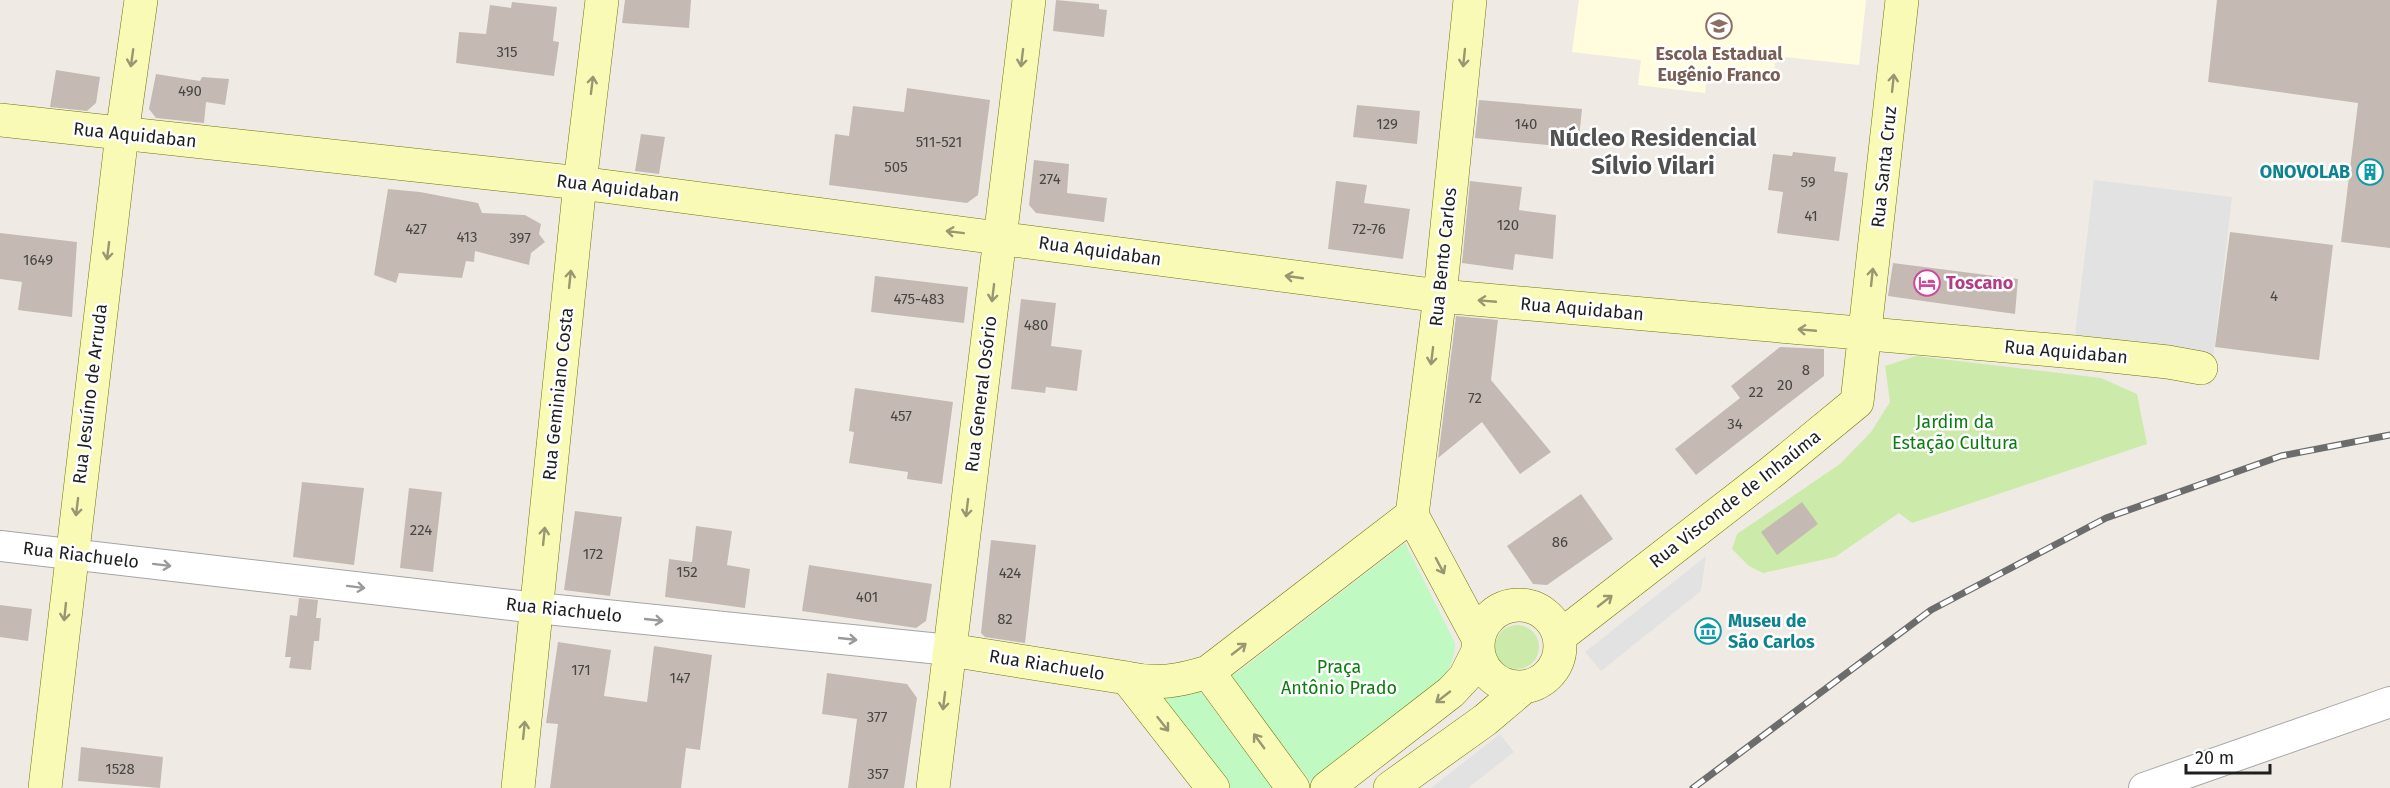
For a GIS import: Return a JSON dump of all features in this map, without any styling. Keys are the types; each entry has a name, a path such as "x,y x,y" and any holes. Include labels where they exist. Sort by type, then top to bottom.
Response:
{"street":[{"name":"Rua Jesuíno de Arruda","path":"45,788 122,134 141,0"},
{"name":"Rua Geminiano Costa","path":"518,788 580,183 602,0"},
{"name":"Rua General Osório","path":"933,788 1029,0"},
{"name":"Rua Bento Carlos","path":"1412,514 1440,296 1470,0"},
{"name":"Rua Santa Cruz","path":"1865,335 1902,0"},
{"name":"Rua Aquidaban","path":"0,120 580,183 1440,296 2074,352 2168,362 2201,368"},
{"name":"Rua Visconde de Inhaúma","path":"1558,637 1773,471 1857,402 1865,335"},
{"path":"1127,678 1148,683 1183,679 1208,672 1412,514 1478,645 1481,664 1489,675 1499,683 1511,687 1536,684 1548,676 1558,657 1558,637 1553,624 1544,614 1532,607 1518,605 1492,614 1483,625 1478,645 1465,677 1451,692 1326,788"},
{"name":"Rua Riachuelo","path":"0,546 537,608 950,650 1127,678"},
{"path":"1208,672 1293,788"},
{"path":"1127,678 1213,788"},
{"path":"1390,788 1485,720 1524,687"},
{"path":"2144,788 2390,702"}],"shaded area":[{"name":"Escola Estadual Eugênio Franco","path":"1579,0 1866,0 1859,65 1776,56 1773,77 1708,70 1705,93 1638,85 1641,60 1572,52"},
{"path":"2094,180 2232,197 2210,385 2071,368"},
{"path":"1706,556 1701,591 1601,671 1585,652"},
{"path":"1500,734 1514,752 1468,788 1431,788"}],"green space":[{"name":"Jardim da Estação Cultura","path":"1916,356 2101,378 2137,394 2147,444 1912,523 1899,513 1835,557 1763,573 1749,566 1732,549 1737,534 1840,464 1871,432 1890,402 1885,366"},
{"name":"Praça Antônio Prado","path":"1405,543 1455,643 1452,661 1436,687 1312,784 1229,674 1238,672"},
{"path":"1517,625 1526,626 1533,631 1538,638 1538,656 1533,663 1526,668 1517,669 1508,668 1501,663 1496,656 1495,647 1496,638 1501,631 1508,626"},
{"path":"1199,689 1272,788 1224,788 1160,695"}],"building":[{"path":"625,0 691,0 689,28 622,23"},
{"path":"1056,0 1099,4 1099,9 1107,10 1104,37 1053,31"},
{"name":"ONOVOLAB","path":"2217,0 2390,0 2390,248 2341,242 2358,103 2208,82"},
{"path":"512,2 557,7 553,41 559,42 554,76 456,63 459,32 486,34 490,5 511,8"},
{"path":"56,70 100,77 96,103 87,111 50,107"},
{"path":"156,74 200,81 202,77 229,79 225,105 206,102 204,123 156,118 149,109"},
{"path":"907,88 990,100 978,195 967,203 829,185 835,134 849,136 853,106 904,112"},
{"path":"1479,100 1582,109 1578,148 1475,138"},
{"path":"1357,105 1420,111 1417,144 1353,137"},
{"path":"641,134 665,137 659,174 635,171"},
{"path":"1793,152 1836,157 1834,171 1848,173 1839,241 1777,233 1783,192 1768,190 1773,154 1792,156"},
{"path":"1034,160 1069,164 1067,193 1107,198 1104,222 1036,213 1029,205"},
{"path":"1336,181 1367,185 1364,203 1410,209 1403,259 1328,249"},
{"path":"1470,181 1522,187 1519,210 1556,215 1553,259 1515,254 1513,270 1462,263"},
{"path":"388,189 420,192 478,203 482,213 525,215 541,224 539,234 545,242 531,253 529,265 475,251 474,262 466,261 462,278 399,273 396,283 374,275"},
{"path":"2230,232 2333,245 2319,360 2215,347"},
{"path":"0,233 77,242 72,317 18,310 22,282 0,279"},
{"path":"1893,263 2018,279 2015,314 1888,296"},
{"path":"875,276 968,287 964,323 871,312"},
{"path":"1021,299 1056,303 1051,346 1082,350 1077,391 1046,387 1045,393 1011,389"},
{"path":"1456,316 1498,320 1491,380 1551,452 1520,474 1482,422 1438,458"},
{"path":"1780,347 1824,349 1824,376 1696,475 1675,449 1740,398 1731,386"},
{"path":"855,388 953,402 942,484 907,479 908,472 849,463 854,432 849,431"},
{"path":"302,482 364,488 354,565 293,557"},
{"path":"409,488 442,492 433,572 400,568"},
{"path":"1581,494 1613,539 1547,585 1533,584 1507,546"},
{"path":"1802,502 1818,524 1777,555 1761,532"},
{"path":"575,511 622,517 610,596 564,590"},
{"path":"696,526 732,531 727,565 750,569 745,608 665,597 669,559 692,562"},
{"path":"991,540 1036,545 1025,643 985,637 981,633"},
{"path":"809,565 932,584 926,621 916,628 802,611"},
{"path":"299,598 318,600 316,618 321,618 319,641 314,641 311,670 289,668 291,657 285,657 290,615 297,616"},
{"path":"0,605 32,609 28,641 0,637"},
{"path":"558,642 611,650 604,696 647,702 654,646 712,655 700,750 686,748 681,788 550,788 558,724 546,723"},
{"path":"827,673 907,684 917,698 904,788 848,788 857,719 822,714"},
{"path":"81,747 163,757 160,788 78,781"}],"railway":[{"path":"1693,788 1931,610 2106,518 2281,456 2390,435"}],"place":[{"name":"Escola Estadual Eugênio Franco","path":"1719,26"},
{"name":"ONOVOLAB","path":"2370,172"},
{"name":"Toscano","path":"1927,283"},
{"name":"Museu de São Carlos","path":"1708,631"}],"district":[{"name":"Núcleo Residencial Sílvio Vilari","path":"1653,152"}]}
